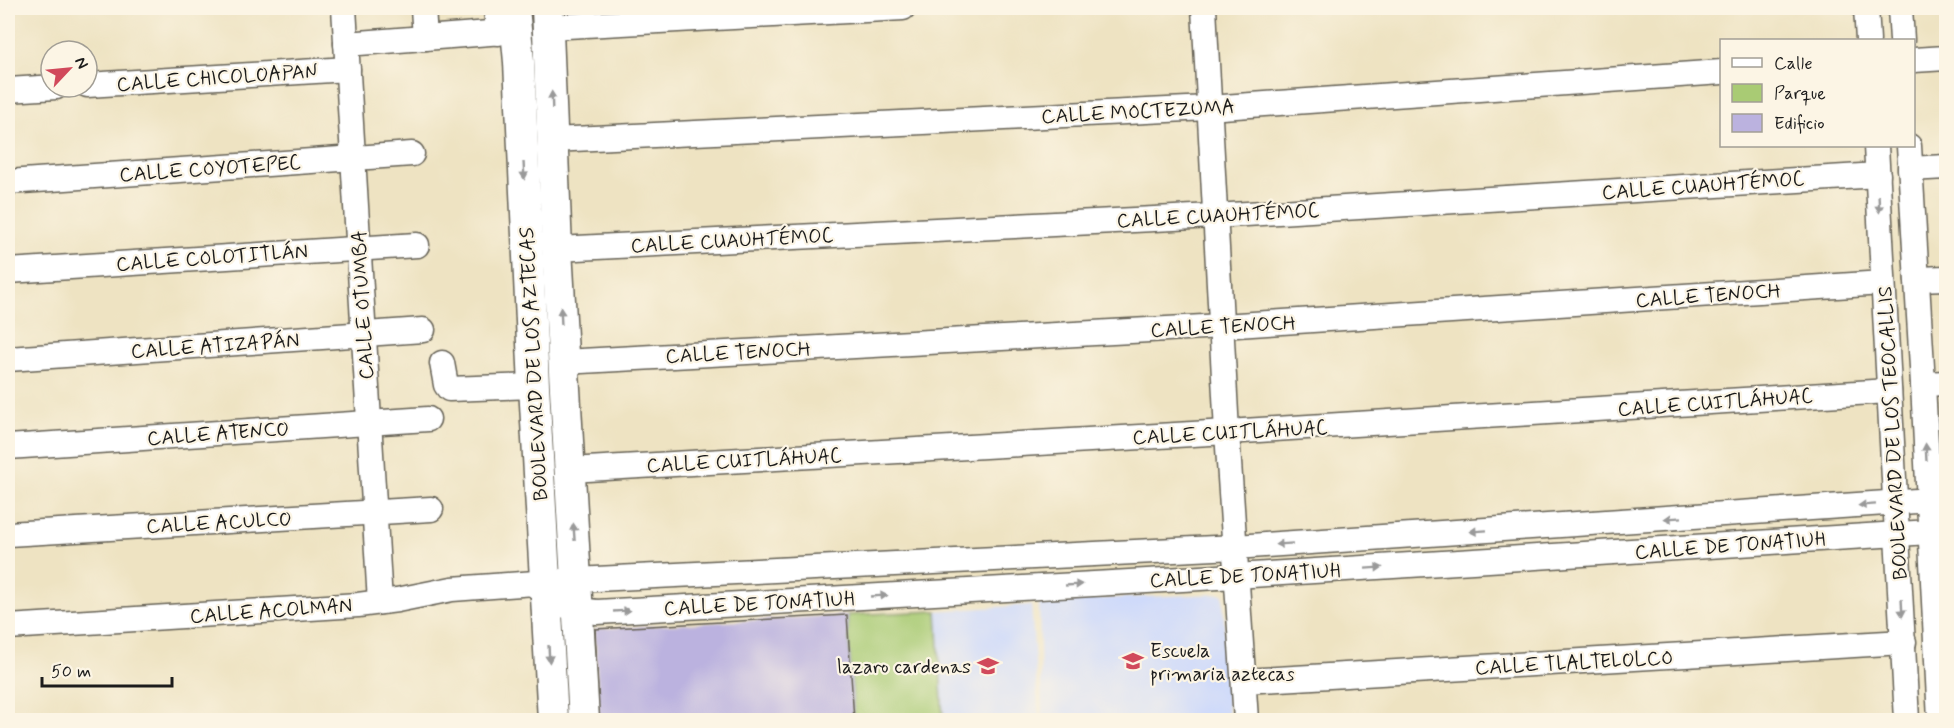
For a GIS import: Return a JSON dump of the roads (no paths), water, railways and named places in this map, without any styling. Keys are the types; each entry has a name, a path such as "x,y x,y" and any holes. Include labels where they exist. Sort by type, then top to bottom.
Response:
{"main road":[{"name":"BOULEVARD DE LOS AZTECAS","path":"547,17 557,249 584,720"},
{"name":"BOULEVARD DE LOS AZTECAS","path":"506,20 519,62 541,588 553,720"},
{"path":"519,62 550,60"}],"street":[{"name":"CALLE OTUMBA","path":"344,8 380,602"},
{"path":"547,17 903,8"},
{"path":"1204,8 1214,216 1246,720"},
{"path":"1866,8 1868,39"},
{"path":"1900,8 1902,39"},
{"path":"346,44 424,24 506,20"},
{"path":"1915,60 1947,58"},
{"name":"CALLE CHICOLOAPAN","path":"99,84 348,69"},
{"name":"CALLE MOCTEZUMA","path":"553,140 1208,108 1720,72"},
{"path":"8,90 39,88"},
{"name":"BOULEVARD DE LOS TEOCALLIS","path":"1876,147 1907,720"},
{"name":"CALLE COYOTEPEC","path":"8,182 412,154"},
{"path":"1909,157 1947,166"},
{"name":"BOULEVARD DE LOS TEOCALLIS","path":"1909,157 1917,279 1935,384 1941,644 1940,720"},
{"name":"CALLE CUAUHTÉMOC","path":"557,249 1214,216 1878,175"},
{"name":"CALLE COLOTITLÁN","path":"8,271 417,245"},
{"path":"1917,279 1947,278"},
{"name":"CALLE TENOCH","path":"563,362 1222,326 1883,283"},
{"name":"CALLE ATIZAPÁN","path":"8,359 423,330"},
{"path":"442,363 446,385 449,389 534,386"},
{"name":"CALLE CUITLÁHUAC","path":"570,470 1889,391"},
{"name":"CALLE ATENCO","path":"8,447 428,418"},
{"name":"CALLE DE TONATIUH","path":"541,588 576,580 1235,548 1937,500"},
{"name":"CALLE ACULCO","path":"8,534 431,509"},
{"name":"CALLE DE TONATIUH","path":"541,588 565,607 578,611 609,612 1236,576 1938,531"},
{"name":"CALLE ACOLMAN","path":"8,627 380,602 452,589 541,588"},
{"name":"CALLE TLALTELOLCO","path":"1244,681 1904,642"}],"place":[{"name":"Escuela primaria aztecas","path":"1133,661"},
{"name":"lazaro cardenas","path":"988,666"}]}
